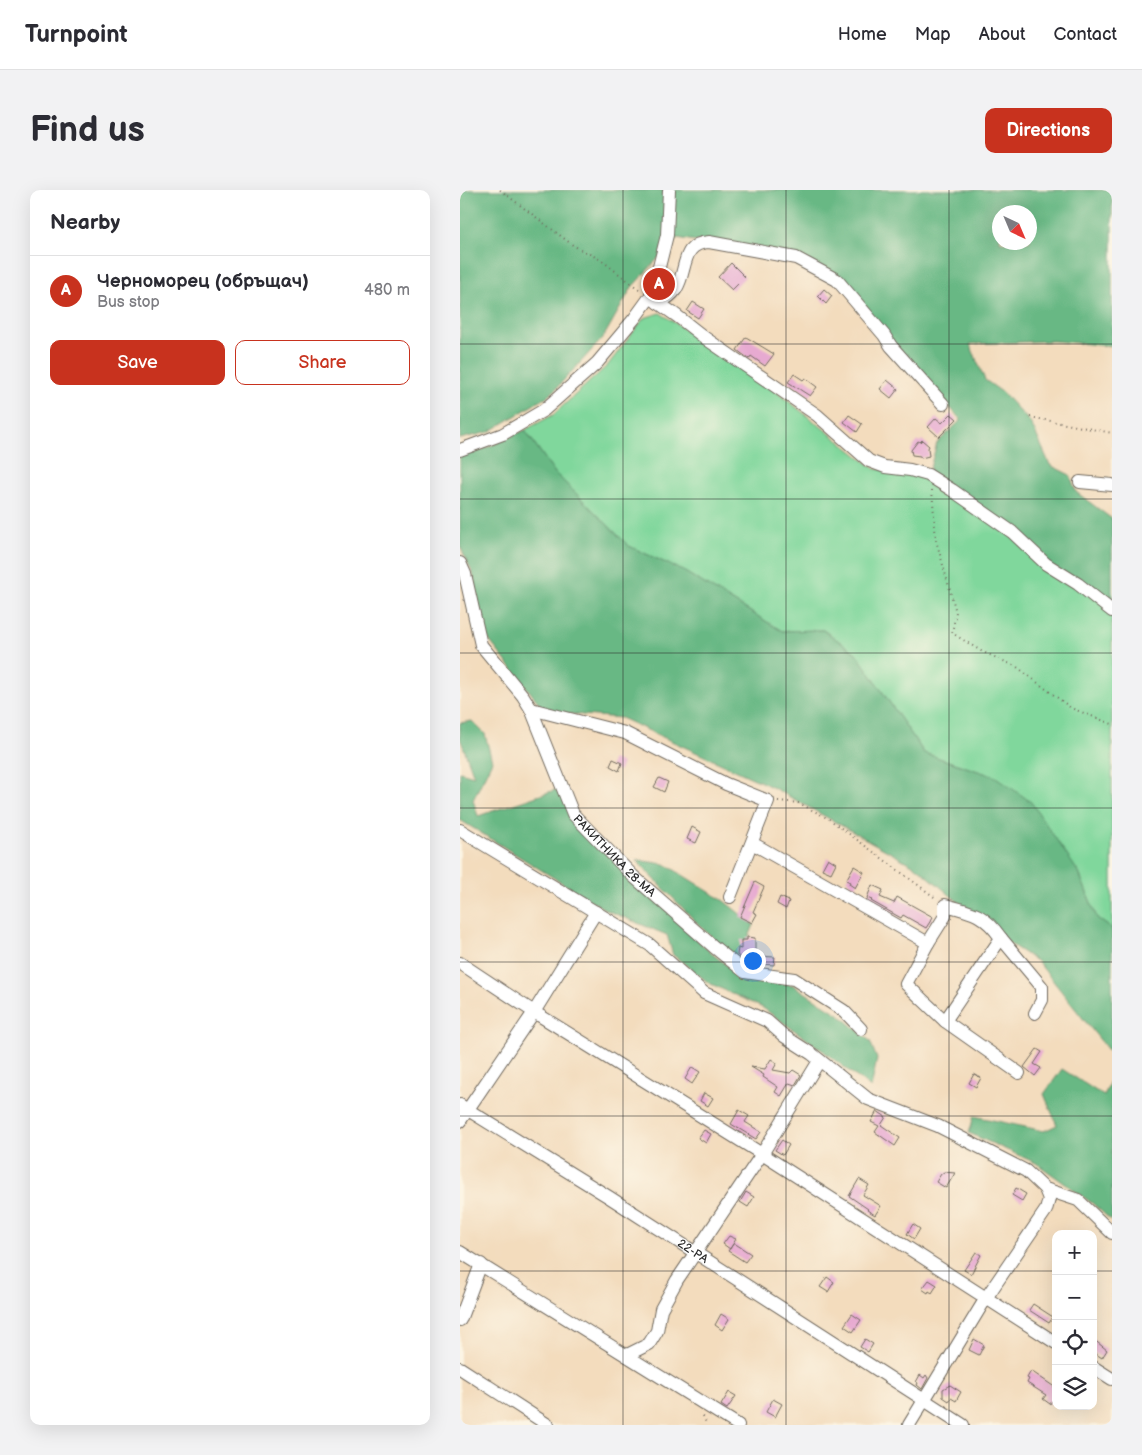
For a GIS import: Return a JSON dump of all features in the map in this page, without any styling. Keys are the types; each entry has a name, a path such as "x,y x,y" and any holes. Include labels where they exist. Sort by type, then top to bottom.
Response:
{"street":[{"path":"654,300 654,287 667,235 669,190"},
{"path":"460,450 503,434 544,410 597,363 654,300 670,296 676,289 690,250 700,242 796,258 839,282 884,335 890,346 943,404"},
{"path":"654,300 704,338 817,415 869,461 885,467 910,470 928,475 994,518 1046,564 1078,584 1112,611"},
{"path":"1080,482 1112,485"},
{"name":"РАКИТНИКА 28-МА","path":"460,563 465,574 481,645 523,696 531,710 573,814 633,876 745,972 794,979 844,1011 861,1028"},
{"path":"531,710 625,733 726,784 768,801 730,897"},
{"path":"460,830 650,944 704,993 767,1021 868,1099 938,1126 1026,1171 1046,1190 1078,1200 1112,1233"},
{"path":"752,843 928,943"},
{"path":"1020,1073 945,1021 906,984 945,916 945,905 975,912 992,925 1042,987 1042,1000 1034,1013"},
{"path":"460,1121 464,1107 534,1012 596,912"},
{"path":"945,1021 1001,938"},
{"path":"460,963 534,1012 762,1154 1052,1340"},
{"path":"627,1355 649,1344 657,1331 661,1308 677,1280 762,1154 819,1062"},
{"name":"22-РА","path":"464,1107 609,1197 963,1425"},
{"path":"909,1425 986,1298 1046,1210 1049,1199 1046,1190"},
{"path":"460,1252 738,1425"},
{"path":"460,1320 481,1264"},
{"path":"460,1368 548,1425"},
{"path":"1097,1370 1112,1379"}],"path":[{"path":"500,190 574,246 601,260 654,300"},
{"path":"1030,417 1112,433"},
{"path":"928,475 933,494 936,540 956,612 952,633 981,651 1018,667 1071,708 1112,724"},
{"path":"768,801 799,802 829,819 945,905"}],"green space":[{"path":"460,190 1112,190 1112,346 1053,341 970,344 985,380 1002,392 1031,423 1050,465 1070,475 1076,492 1112,519 1112,611 928,475 937,443 961,420 839,280 796,257 677,238 632,287 603,338 551,394 489,432 460,439"},
{"path":"660,313 756,376 875,469 928,475 1112,611 1112,929 1097,918 1079,873 996,777 924,753 856,653 823,630 782,631 683,571 629,546 555,473 525,430 553,415 608,365 644,318"},
{"path":"525,430 555,473 629,546 683,571 782,631 823,630 856,653 924,753 996,777 1031,802 1079,873 1097,918 1112,929 1112,1055 1038,962 1001,938 918,868 772,787 621,718 546,712 485,635 473,574 460,546 460,455 475,453"},
{"path":"472,721 485,734 492,761 473,800 478,816 561,788 571,815 711,953 742,977 793,985 840,1015 870,1041 877,1059 871,1088 763,1008 709,983 673,955 667,935 606,910 460,820 460,772 474,776 460,738 460,723"},
{"path":"636,860 665,864 724,901 754,925 739,960 703,929"},
{"path":"1062,1069 1104,1096 1112,1076 1112,1221 1092,1203 1036,1163 969,1133 974,1116 1044,1131 1057,1125 1044,1094"}],"building":[{"path":"731,263 745,277 732,290 718,277"},
{"path":"824,289 832,296 826,304 818,296"},
{"path":"693,302 704,309 698,318 687,311"},
{"path":"746,337 774,354 765,366 751,356 749,359 737,350"},
{"path":"794,374 803,380 805,378 817,387 810,396 788,382"},
{"path":"887,380 898,389 891,398 880,389"},
{"path":"951,414 957,419 939,437 928,427 936,418 942,423"},
{"path":"849,415 862,424 857,432 844,422"},
{"path":"922,440 929,446 929,456 921,458 920,456 912,455 911,450 918,441"},
{"path":"613,759 622,763 619,771 610,766"},
{"path":"659,778 668,782 664,792 654,787"},
{"path":"692,827 701,832 696,843 687,839"},
{"path":"828,858 836,863 831,873 822,869"},
{"path":"854,866 864,872 855,888 846,880"},
{"path":"755,882 764,887 753,912 757,914 752,923 740,917"},
{"path":"872,885 883,890 880,897 894,903 897,897 933,917 926,928 903,915 901,918 867,898"},
{"path":"780,897 789,901 786,909 777,904"},
{"path":"747,937 755,938 755,956 775,957 774,965 747,963 737,955 738,948 741,949 741,940 747,940"},
{"path":"1037,1049 1042,1052 1034,1064 1041,1068 1035,1076 1024,1067"},
{"path":"771,1059 777,1063 773,1070 790,1073 793,1070 801,1075 795,1085 789,1083 781,1096 775,1092 778,1087 751,1067 765,1069"},
{"path":"692,1067 700,1072 692,1084 685,1079"},
{"path":"974,1074 981,1078 976,1087 969,1083"},
{"path":"704,1093 713,1098 708,1106 700,1101"},
{"path":"739,1110 749,1116 745,1122 761,1132 756,1139 731,1124"},
{"path":"877,1111 886,1117 881,1125 900,1138 895,1146 875,1132 879,1126 871,1122"},
{"path":"704,1130 711,1134 706,1143 698,1138"},
{"path":"782,1140 789,1145 783,1155 775,1150"},
{"path":"944,1172 955,1173 946,1188 936,1182"},
{"path":"859,1179 869,1185 863,1195 881,1206 875,1215 849,1196"},
{"path":"1016,1188 1026,1194 1022,1201 1012,1195"},
{"path":"746,1192 754,1197 748,1207 740,1202"},
{"path":"913,1224 920,1229 914,1239 907,1234"},
{"path":"729,1236 736,1239 730,1249 723,1244"},
{"path":"734,1243 751,1254 745,1262 728,1251"},
{"path":"976,1252 981,1255 971,1274 964,1270"},
{"path":"827,1277 834,1282 828,1292 820,1287"},
{"path":"929,1280 937,1285 932,1293 922,1289"},
{"path":"1033,1304 1052,1316 1052,1318 1049,1323 1029,1310"},
{"path":"721,1314 729,1319 722,1330 715,1325"},
{"path":"852,1314 861,1320 853,1332 844,1326"},
{"path":"865,1339 873,1344 868,1352 860,1347"},
{"path":"974,1339 984,1345 979,1355 969,1350"},
{"path":"1097,1342 1107,1350 1102,1358 1097,1355"},
{"path":"1031,1371 1052,1385 1052,1401 1050,1404 1043,1399 1046,1395 1027,1383 1029,1379 1027,1378"},
{"path":"920,1375 924,1378 926,1375 928,1378 922,1389 916,1382"},
{"path":"950,1385 961,1392 956,1401 951,1398 949,1401 943,1397 943,1389"},
{"path":"729,1392 736,1396 727,1409 721,1405"},
{"path":"773,1399 782,1404 775,1417 766,1412"}],"place":[{"name":"Черноморец (обръщач)","path":"659,284"}]}
